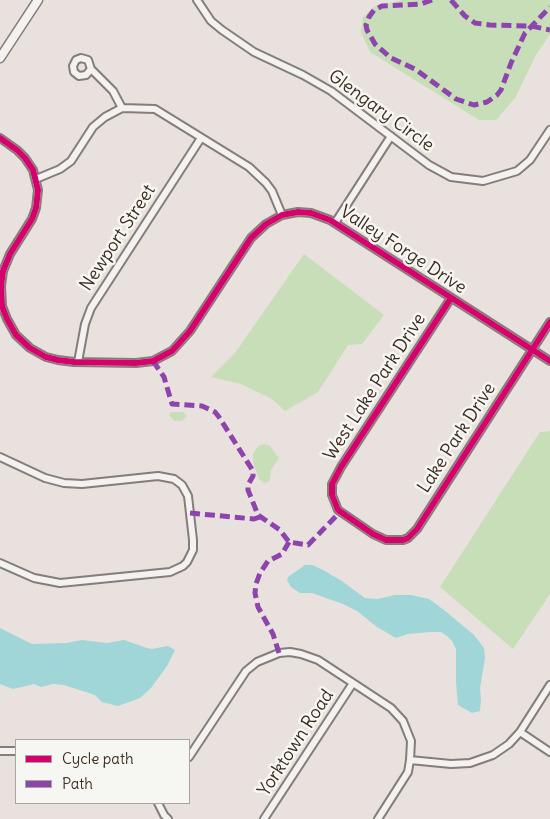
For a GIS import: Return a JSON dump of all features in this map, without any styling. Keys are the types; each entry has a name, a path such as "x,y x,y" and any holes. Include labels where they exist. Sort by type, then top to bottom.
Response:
{"street":[{"path":"0,58 38,0"},
{"name":"Glengary Circle","path":"197,0 211,21 222,30 254,52 303,75 331,91 430,165 451,177 483,181 517,171 530,160 550,130"},
{"path":"91,69 113,91 122,108"},
{"path":"36,180 60,169 71,161 93,127 105,117 122,108 155,109 250,167 272,191 282,215"},
{"path":"335,223 391,136"},
{"name":"Valley Forge Drive","path":"0,138 17,150 33,170 36,180 37,198 34,214 10,254 3,271 1,286 2,306 13,330 30,348 52,359 78,362 136,363 153,360 172,351 190,331 251,238 266,224 282,215 298,212 312,214 335,223 550,361"},
{"name":"Newport Street","path":"78,362 85,324 91,308 201,138"},
{"name":"West Lake Park Drive","path":"373,534 338,510 332,495 332,484 341,467 451,298"},
{"name":"Lake Park Drive","path":"373,534 386,540 397,541 408,538 417,529 550,322"},
{"path":"0,457 46,478 64,483 82,484 158,476 174,479 182,485 188,496 193,540 193,550 187,562 170,572 60,583 34,578 0,563"},
{"path":"190,755 239,680 257,662 279,653 301,654 318,660 391,708 402,721 411,741 408,772 378,819"},
{"name":"Yorktown Road","path":"264,819 352,683"},
{"path":"410,760 451,764 470,763 493,755 509,744 520,732 550,685"},
{"path":"520,732 550,752"},
{"path":"0,751 15,751"},
{"path":"158,804 168,819"}],"green space":[{"path":"403,0 550,0 550,34 536,55 515,98 496,120 479,120 370,52 361,32 363,17 375,6"},
{"path":"304,254 384,315 362,344 348,345 318,392 285,411 272,399 241,384 211,377 235,353"},
{"path":"171,412 183,412 187,416 182,421 174,421 169,415"},
{"path":"550,431 550,594 513,649 440,587 540,432"},
{"path":"264,444 270,446 279,458 271,470 270,479 264,483 259,479 253,462 253,454 258,446"}],"water":[{"path":"305,565 312,565 323,570 365,598 377,599 395,595 411,595 429,599 474,635 484,648 485,658 480,688 480,711 472,713 458,705 456,649 447,636 441,632 431,632 408,634 396,638 377,627 357,611 343,604 312,593 300,593 291,587 287,580 288,577"},
{"path":"0,628 32,644 66,643 82,640 107,643 124,640 152,649 168,646 175,650 167,666 151,688 140,698 118,706 102,702 95,695 64,685 53,684 41,687 34,684 13,689 0,684"}],"marked path":[{"path":"432,0 421,4 382,6 374,10 369,17 366,25 367,30 375,44 391,58 415,69 456,99 474,105 487,102 501,90 525,33 550,7"},
{"path":"451,0 465,16 475,23 531,26 550,30"},
{"path":"153,361 164,377 172,404 202,406 215,412 219,417 253,471 248,490 258,515 280,530 289,542 308,545 340,512"},
{"path":"190,513 254,519 260,517"},
{"path":"279,653 273,634 258,607 255,593 260,573 268,561 282,554 289,542"}],"cycle path":[{"path":"0,138 25,158 33,170 38,190 36,208 32,219 10,254 3,271 1,286 2,306 16,335 30,348 46,357 74,362 136,363 153,361 172,351 190,331 251,238 266,224 282,215 298,212 311,213 330,220 550,361"},
{"path":"451,298 341,467 332,484 332,495 338,510 373,534 386,540 403,540 408,538 417,529 550,322"}]}
